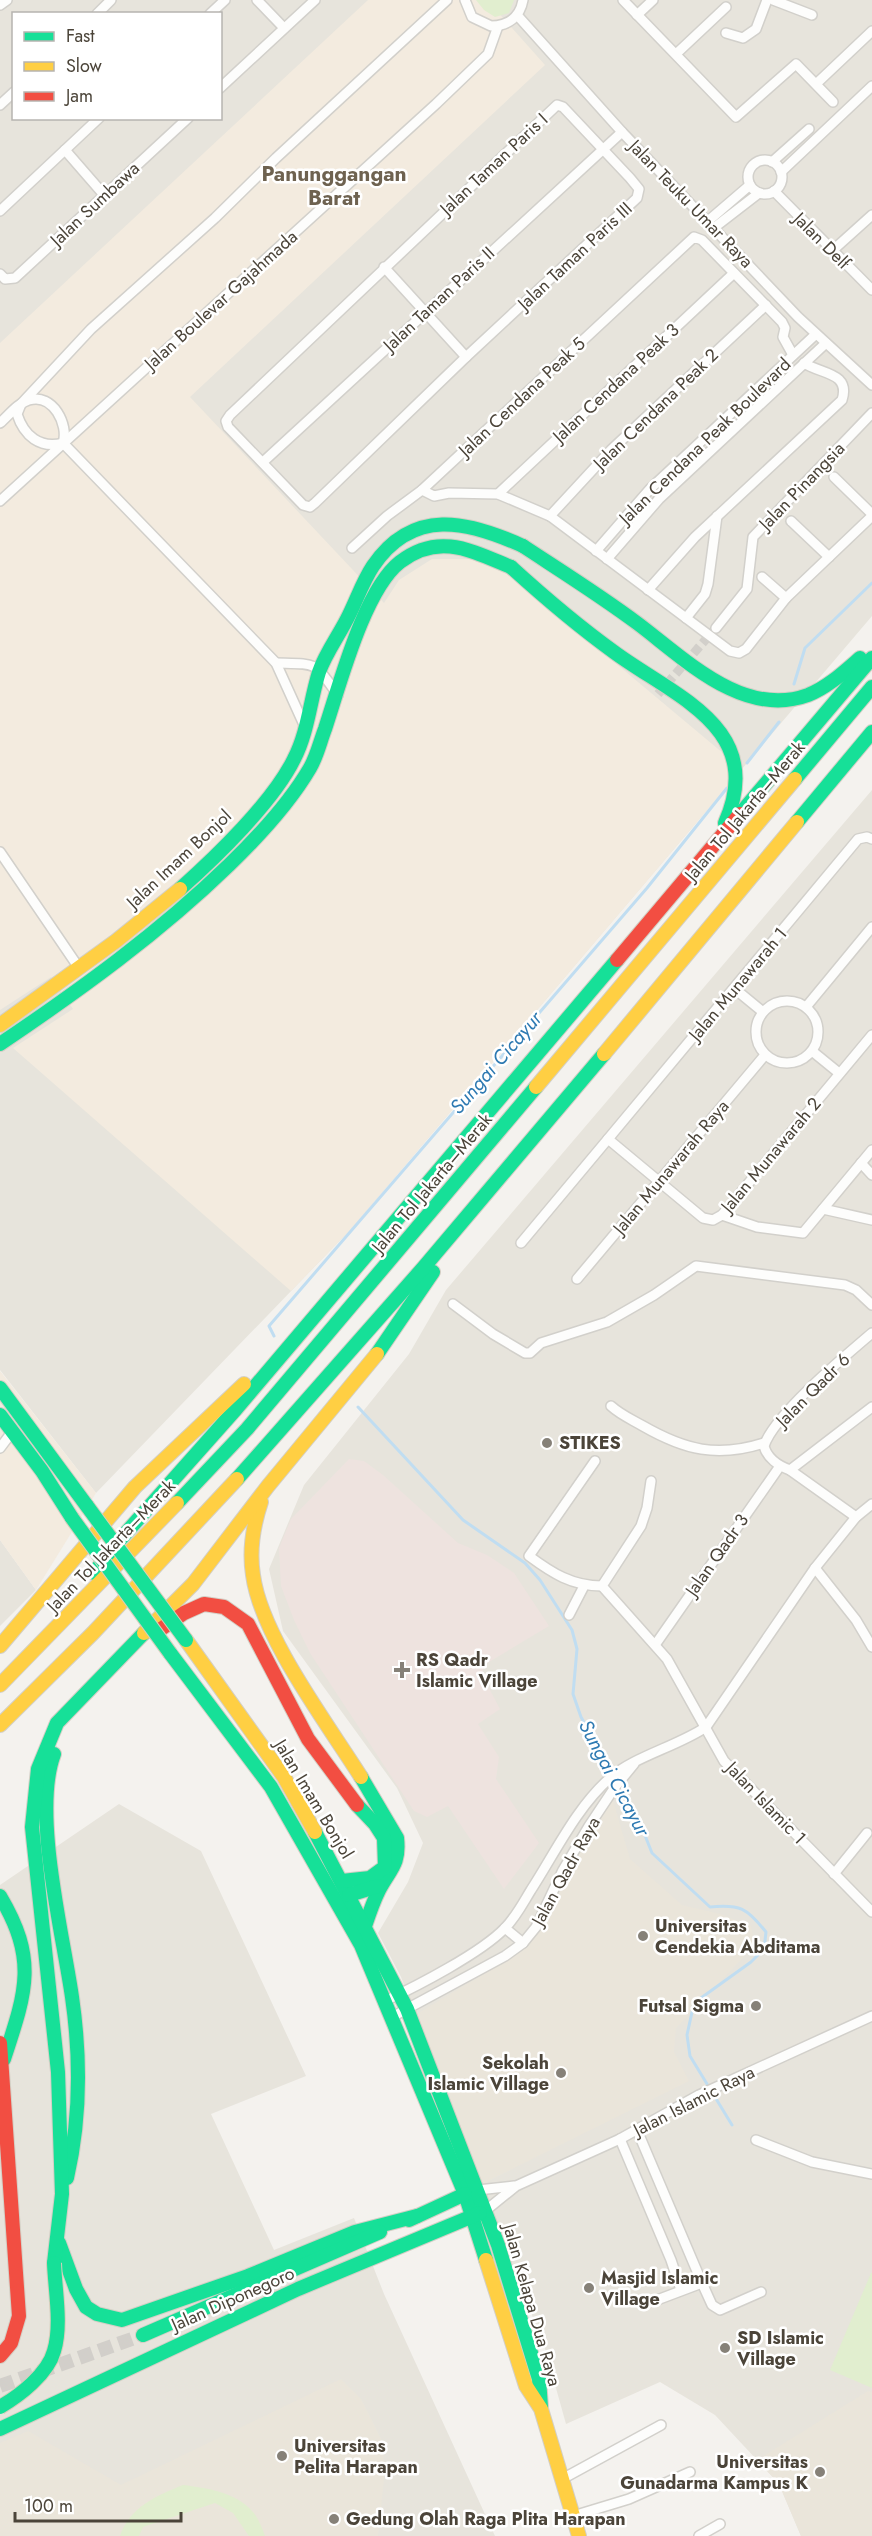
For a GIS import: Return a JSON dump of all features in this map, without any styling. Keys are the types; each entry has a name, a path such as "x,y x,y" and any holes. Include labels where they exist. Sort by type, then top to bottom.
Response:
{"main road":[{"name":"Jalan Imam Bonjol","path":"0,1025 79,969 165,902 236,836 288,770 306,729 320,669 347,619 367,573 404,536 424,526 443,523 466,524 491,531 523,546 636,623 707,677 731,690 770,700 799,698 835,680 872,647"},
{"name":"Jalan Imam Bonjol","path":"0,1044 89,984 178,913 260,833 302,782 316,756 371,598 378,584 398,561 438,546 471,550 511,567 572,622 635,668 694,704 721,732 735,757 738,780 731,810 709,851"},
{"path":"38,1648 117,1543 236,1409 872,658"},
{"name":"Jalan Tol Jakarta–Merak","path":"0,1685 246,1430 872,687"},
{"path":"0,1725 52,1675 234,1485 472,1213 872,732"},
{"path":"165,902 178,913"},
{"path":"0,2407 21,2395 33,2383 54,2353 57,2331 54,2263 62,2194 58,2072 32,1827 38,1769 44,1750 57,1723 193,1584 268,1486 385,1345 472,1213"},
{"path":"0,1646 135,1487 246,1383 332,1296"},
{"name":"Jalan Imam Bonjol","path":"0,1388 284,1777 342,1881 407,2009 478,2213"},
{"name":"Jalan Imam Bonjol","path":"0,1415 170,1653 271,1786 361,1945 384,2001 472,2192"},
{"path":"268,1486 257,1513 251,1543 255,1588 287,1658 397,1838 399,1854 396,1866 382,1884 365,1926"},
{"path":"62,2194 76,2145 79,2089 78,2037 52,1866 47,1812 51,1762 74,1719 97,1691 151,1638 177,1616 196,1605 206,1602 219,1605 236,1613 248,1624 308,1739 350,1798 375,1824 384,1838 385,1867 377,1876 367,1881 342,1881"},
{"path":"349,1895 382,1884"},
{"path":"0,1896 15,1920 27,1959 19,2008 2,2066"},
{"path":"0,2043 18,2316 11,2343 0,2356"},
{"name":"Jalan Diponegoro","path":"143,2335 472,2192"},
{"name":"Jalan Diponegoro","path":"0,2429 224,2323 443,2226 478,2213"},
{"name":"Jalan Kelapa Dua Raya","path":"478,2213 512,2314 539,2379 541,2409 564,2478 579,2536"},
{"path":"57,2239 76,2289 86,2307 97,2314 122,2320 248,2276 355,2232 417,2216"}],"street":[{"path":"0,5 7,0"},
{"path":"102,12 111,0"},
{"path":"212,12 225,0"},
{"path":"257,0 284,28"},
{"path":"222,86 315,0"},
{"path":"0,423 92,329 215,218 276,158 447,0"},
{"path":"465,0 468,11 478,21 498,26 517,15 523,0"},
{"path":"623,0 736,117 796,64 833,102"},
{"path":"637,15 653,0"},
{"path":"726,33 745,38 754,31 767,0"},
{"path":"773,0 812,15"},
{"path":"676,54 726,7"},
{"name":"Jalan Teuku Umar Raya","path":"517,15 619,134 712,224 816,334 872,385"},
{"name":"Jalan Boulevar Gajahmada","path":"0,501 436,104 488,54 498,26"},
{"path":"816,84 872,31"},
{"path":"712,224 759,193 774,191 780,183 781,172 872,86"},
{"path":"0,105 12,94"},
{"name":"Jalan Taman Paris I","path":"263,462 228,427 226,421 230,415 555,106 563,106 603,148"},
{"path":"0,211 97,120"},
{"name":"Jalan Sumbawa","path":"0,274 5,279 15,278 186,120"},
{"path":"772,162 809,129"},
{"name":"Jalan Taman Paris II","path":"263,462 619,134"},
{"name":"Jalan Taman Paris III","path":"263,462 303,506 310,507 466,357 637,198 639,189 603,148"},
{"path":"65,150 105,196"},
{"path":"759,193 750,185 748,175 753,166 762,161 772,162 781,172"},
{"path":"712,224 750,185"},
{"name":"Jalan Delf","path":"774,191 872,290"},
{"path":"832,251 872,215"},
{"name":"Jalan Cendana Peak 5","path":"352,548 387,516 422,490 687,241 694,237 702,240 735,273"},
{"path":"384,267 466,357"},
{"path":"735,273 782,322 785,328 783,337 794,355"},
{"name":"Jalan Cendana Peak 3","path":"498,494 735,273"},
{"name":"Jalan Cendana Peak 2","path":"550,516 611,450 766,305"},
{"name":"Jalan Cendana Peak Boulevard","path":"596,551 650,489 816,334"},
{"name":"Jalan Cendana Peak Boulevard","path":"607,559 659,499 826,343"},
{"path":"648,590 695,537 842,400 844,392 842,381 830,371 812,369 804,363"},
{"path":"35,399 47,402 60,416 64,426 66,434 63,443 47,445 38,443 26,434 17,414 21,404 35,399"},
{"name":"Jalan Pinangsia","path":"716,628 747,589 751,540 872,413"},
{"path":"714,430 722,440"},
{"path":"63,443 276,663 306,729"},
{"path":"673,468 682,477"},
{"path":"422,490 434,496 449,493 498,494 550,516 730,651 739,653 746,649 786,598 872,515 834,477"},
{"path":"686,618 705,594 708,585 717,516"},
{"path":"791,521 829,557"},
{"path":"762,577 786,598"},
{"path":"276,663 308,664 320,669 338,695"},
{"name":"Jalan Munawarah 1","path":"521,1244 858,839 867,837 872,839"},
{"path":"0,852 79,969"},
{"path":"806,1007 872,927"},
{"path":"735,989 763,1012"},
{"path":"788,1001 806,1007 814,1016 818,1028 818,1040 812,1051 802,1060 790,1064 777,1062 765,1055 758,1046 755,1035 757,1023 763,1012 770,1006 788,1001"},
{"name":"Jalan Munawarah 2","path":"658,1180 703,1218 713,1220 722,1215 872,1035"},
{"path":"812,1051 839,1073"},
{"name":"Jalan Munawarah Raya","path":"577,1279 765,1055"},
{"path":"608,1139 658,1180"},
{"path":"722,1215 757,1227 803,1233 872,1150"},
{"path":"861,1163 872,1175"},
{"path":"823,1209 872,1220"},
{"path":"453,1304 493,1334 525,1353 530,1353 542,1343 607,1322 654,1295 696,1266 846,1284 872,1305"},
{"name":"Jalan Qadr 6","path":"765,1448 771,1431 809,1390 872,1333"},
{"path":"611,1406 627,1418 693,1449 741,1451 765,1448 780,1466 790,1470 856,1517"},
{"path":"790,1470 872,1407"},
{"path":"0,1448 12,1432"},
{"path":"595,1461 529,1556 555,1575 584,1586 602,1586 641,1526 647,1508 651,1481"},
{"name":"Jalan Qadr 3","path":"655,1645 780,1466"},
{"name":"Jalan Qadr Raya","path":"392,2017 505,1956 523,1943 536,1927 563,1870 612,1783 634,1764 706,1727 815,1568 856,1517 872,1504"},
{"path":"815,1568 856,1620 872,1647"},
{"path":"568,1615 584,1586"},
{"name":"Jalan Islamic 1","path":"602,1586 667,1659 724,1761 872,1912"},
{"name":"Jalan Qadr Raya","path":"384,2001 475,1951 505,1928 562,1839 596,1792 612,1783"},
{"path":"834,1874 867,1833"},
{"path":"505,1928 523,1943"},
{"name":"Jalan Islamic Raya","path":"478,2213 516,2186 620,2139 722,2084 872,2016"},
{"path":"637,2130 712,2305 720,2310 761,2292"},
{"path":"620,2139 671,2260 681,2290"},
{"path":"756,2140 812,2162 872,2174"},
{"name":"Jalan Islamic Raya","path":"472,2192 516,2186"},
{"path":"657,2300 702,2283"},
{"path":"564,2478 661,2425"},
{"path":"573,2516 629,2499 690,2472"},
{"path":"699,2536 720,2524"}],"shaded area":[{"path":"0,0 872,0 872,616 350,1230 96,1493 0,1370"},
{"path":"368,0 487,0 545,65 190,397 384,603 399,580 432,559 491,559 742,769 350,1230 291,1291 13,1048 73,1009 51,977 0,1010 0,343"},
{"path":"872,790 872,2536 801,2536 779,2484 715,2415 660,2382 566,2424 544,2345 401,1977 378,1933 408,1882 423,1843 397,1788 283,1631 269,1569 304,1485 409,1354 446,1290"},
{"path":"0,1371 96,1493 36,1590 0,1540"},
{"name":"RS Qadr Islamic Village","path":"349,1459 364,1461 383,1475 458,1543 487,1555 514,1573 549,1626 484,1665 482,1675 500,1709 478,1724 499,1757 496,1779 539,1843 504,1889 448,1806 427,1817 414,1811 310,1653 281,1586 279,1548 291,1519"},
{"path":"0,1540 36,1590 0,1626"},
{"path":"610,1790 630,1859 682,1905 720,1914 751,1926 755,1945 676,2028 674,2052 689,2081 480,2185 415,2015 516,1955 551,1914 576,1852"},
{"path":"119,1804 201,1851 306,2076 211,2114 274,2250 354,2218 384,2294 495,2536 0,2536 0,1885"},
{"name":"Universitas Pelita Harapan","path":"341,2379 361,2399 381,2439 385,2469 378,2536 0,2536 0,2443 28,2431 121,2485"},
{"name":"Universitas Gunadarma Kampus K","path":"868,2391 872,2392 872,2536 801,2536 779,2484 757,2460"}],"green space":[{"path":"476,0 514,0 509,13 495,17 484,10"},
{"path":"872,2273 872,2388 830,2370"},
{"path":"183,2485 211,2490 237,2499 254,2513 265,2536 249,2536 233,2513 215,2503 143,2527 139,2536 120,2536 124,2526 137,2510 154,2498"}],"waterway":[{"name":"Sungai Cicayur","path":"794,684 805,648 872,583"},
{"name":"Sungai Cicayur","path":"747,763 779,722"},
{"name":"Sungai Cicayur","path":"274,1336 269,1326 647,888 727,788"},
{"name":"Sungai Cicayur","path":"358,1407 463,1520 525,1563 540,1580 572,1630 577,1649 573,1694 581,1717 613,1774"},
{"name":"Sungai Cicayur","path":"619,1785 638,1818 652,1853 710,1907 729,1906 742,1909 766,1932 764,1949 751,1962 694,2003 687,2035 690,2056 732,2125"}],"tunnel":[{"path":"658,694 714,630"},
{"path":"0,2386 143,2335"}],"traffic: fast":[{"path":"180,889 243,828 285,776 303,738 322,665 369,572 389,547 406,534 424,527 442,524 482,530 523,546"},
{"path":"0,1044 89,982 175,914 240,854 283,807 315,759 364,615 387,575 400,562 414,553 442,546 469,550 511,567"},
{"path":"523,546 623,613 695,667 738,692 760,699 784,700 808,695 842,674 860,658"},
{"path":"511,567 587,632 687,701 708,719 724,739 734,763 735,790 725,823"},
{"path":"740,814 872,658"},
{"path":"795,779 872,687"},
{"path":"797,822 872,732"},
{"path":"94,1573 117,1543 236,1409 617,960"},
{"path":"237,1479 424,1267 604,1054"},
{"path":"177,1503 247,1429 536,1087"},
{"path":"377,1354 433,1272"},
{"path":"0,1388 87,1506"},
{"path":"0,1415 42,1471 72,1518"},
{"path":"87,1506 186,1640"},
{"path":"72,1518 170,1653"},
{"path":"54,2263 62,2194 58,2072 32,1827 38,1769 57,1723 144,1633"},
{"path":"170,1653 271,1787 361,1945 465,2194 486,2260"},
{"path":"54,1754 48,1779 46,1808 48,1840 51,1874 72,1997 78,2065 75,2133 67,2178"},
{"path":"361,1777 397,1838 398,1847 396,1861 377,1894 365,1926"},
{"path":"342,1881 370,1878 385,1867 384,1838 375,1824 357,1805"},
{"path":"315,1832 407,2009 498,2245 539,2379 541,2407"},
{"path":"349,1895 378,1886"},
{"path":"0,1896 20,1939 24,1958 22,1995 4,2059"},
{"path":"409,2220 465,2194"},
{"path":"0,2429 298,2289 480,2213"},
{"path":"59,2243 76,2289 86,2307 97,2314 122,2320 248,2276 355,2232 417,2216"},
{"path":"143,2335 380,2232"},
{"path":"0,2407 24,2391 51,2360 58,2330 54,2263"}],"traffic: slow":[{"path":"536,1087 795,779"},
{"path":"604,1054 797,822"},
{"path":"0,1025 116,941 180,889"},
{"path":"144,1633 193,1584 268,1486 377,1354"},
{"path":"0,1646 135,1487 244,1384"},
{"path":"0,1725 93,1633 237,1479"},
{"path":"261,1502 254,1529 252,1566 259,1599 268,1625 297,1679 361,1777"},
{"path":"0,1685 177,1503"},
{"path":"186,1640 284,1777 315,1832"},
{"path":"486,2260 526,2386 541,2409 579,2536"}],"traffic: jam":[{"path":"617,960 740,814"},
{"path":"161,1629 184,1613 204,1604 224,1607 248,1624 308,1739 357,1805"},
{"path":"0,2043 19,2316 11,2343 0,2356"}],"place":[{"name":"STIKES","path":"547,1443"},
{"name":"RS Qadr Islamic Village","path":"402,1670"},
{"name":"Universitas Cendekia Abditama","path":"643,1936"},
{"name":"Futsal Sigma","path":"756,2006"},
{"name":"Sekolah Islamic Village","path":"561,2073"},
{"name":"Masjid Islamic Village","path":"589,2288"},
{"name":"SD Islamic Village","path":"725,2348"},
{"name":"Universitas Pelita Harapan","path":"282,2456"},
{"name":"Universitas Gunadarma Kampus K","path":"820,2472"},
{"name":"Gedung Olah Raga Plita Harapan","path":"334,2519"}],"district":[{"name":"Panunggangan Barat","path":"334,186"}]}
